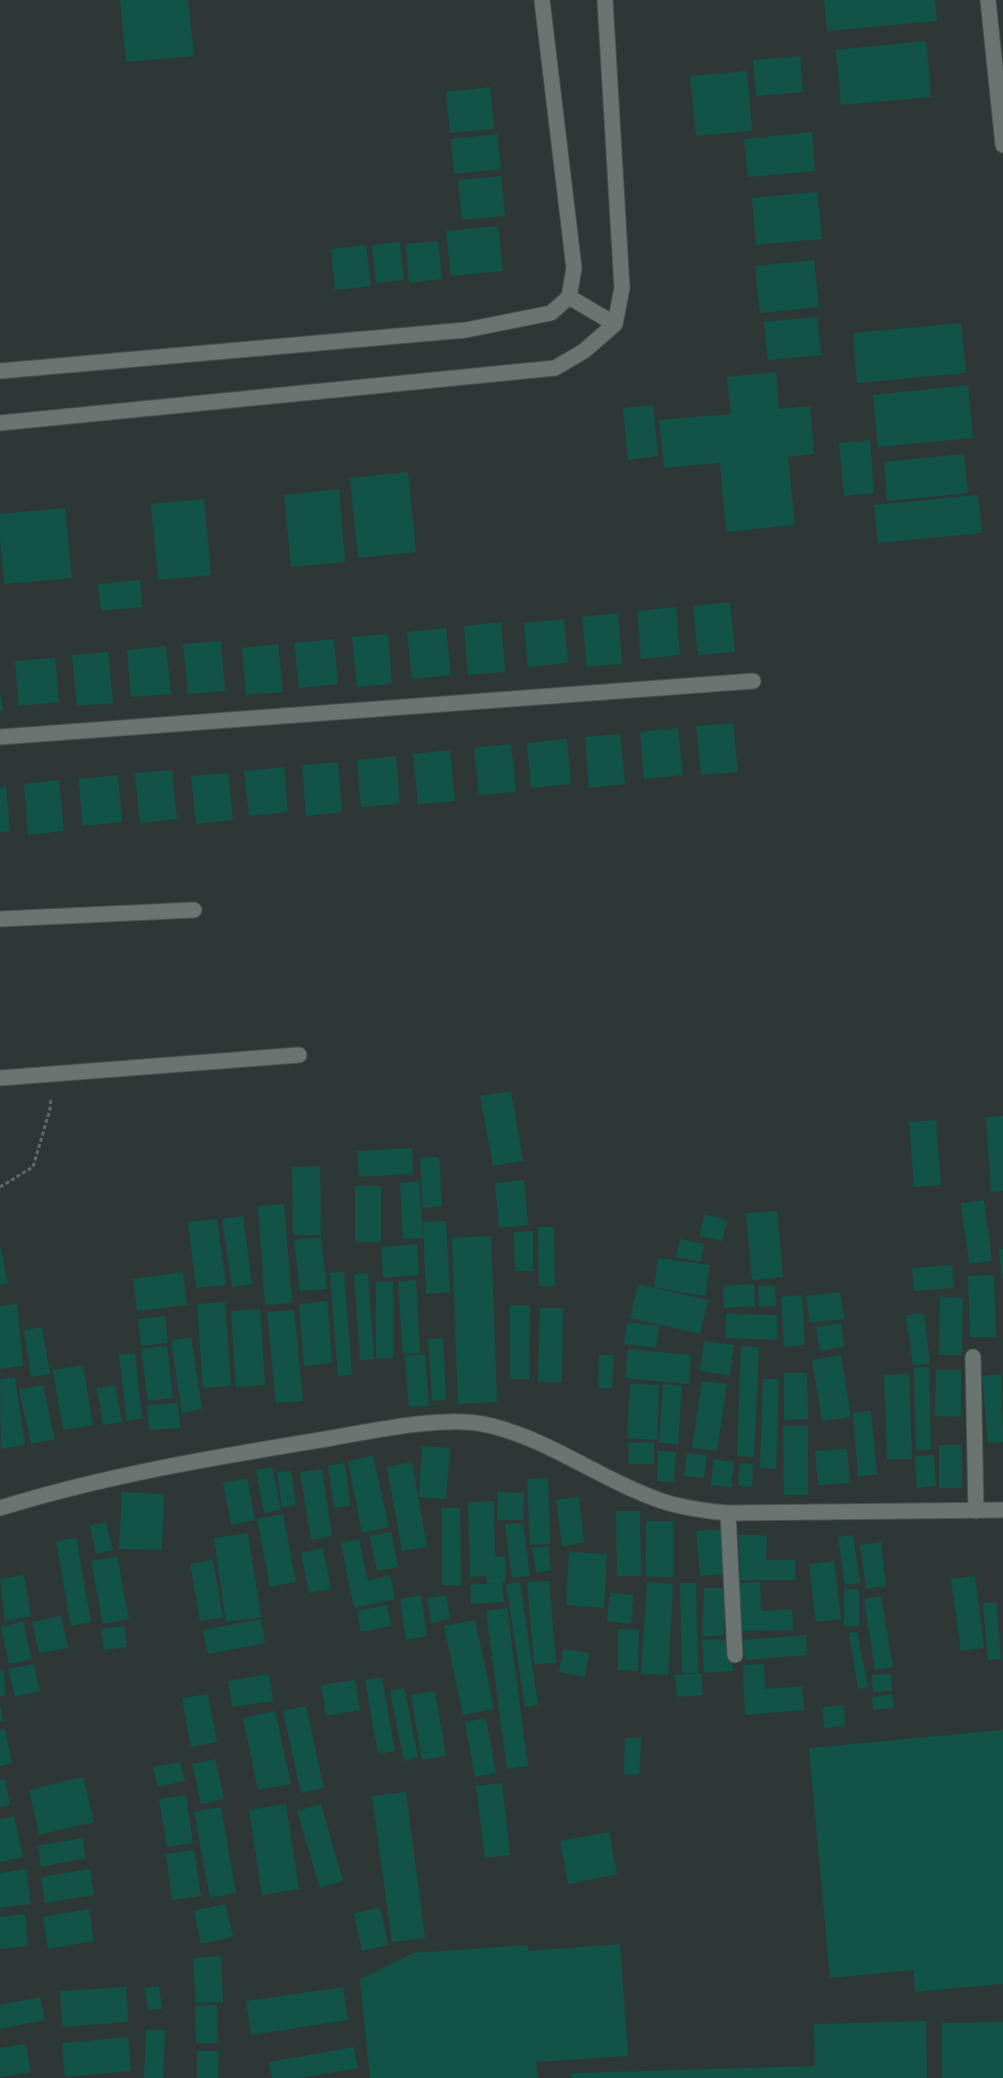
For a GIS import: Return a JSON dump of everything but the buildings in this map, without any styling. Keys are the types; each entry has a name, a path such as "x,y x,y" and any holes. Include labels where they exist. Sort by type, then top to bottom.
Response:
{"street":[{"path":"0,371 466,330 551,313 569,297 574,268 542,0"},
{"path":"0,422 555,368 584,352 615,324 622,288 605,0"},
{"path":"988,0 1003,139"},
{"path":"569,297 615,324"},
{"path":"0,738 752,681"},
{"path":"0,919 194,910"},
{"path":"0,1078 299,1055"},
{"path":"973,1357 976,1511"},
{"path":"0,1508 68,1488 174,1464 407,1426 468,1423 489,1425 517,1433 661,1500 696,1510 728,1513 1003,1510"},
{"path":"728,1513 735,1655"}],"path":[{"path":"0,1187 32,1168 50,1110 54,1075"}]}
